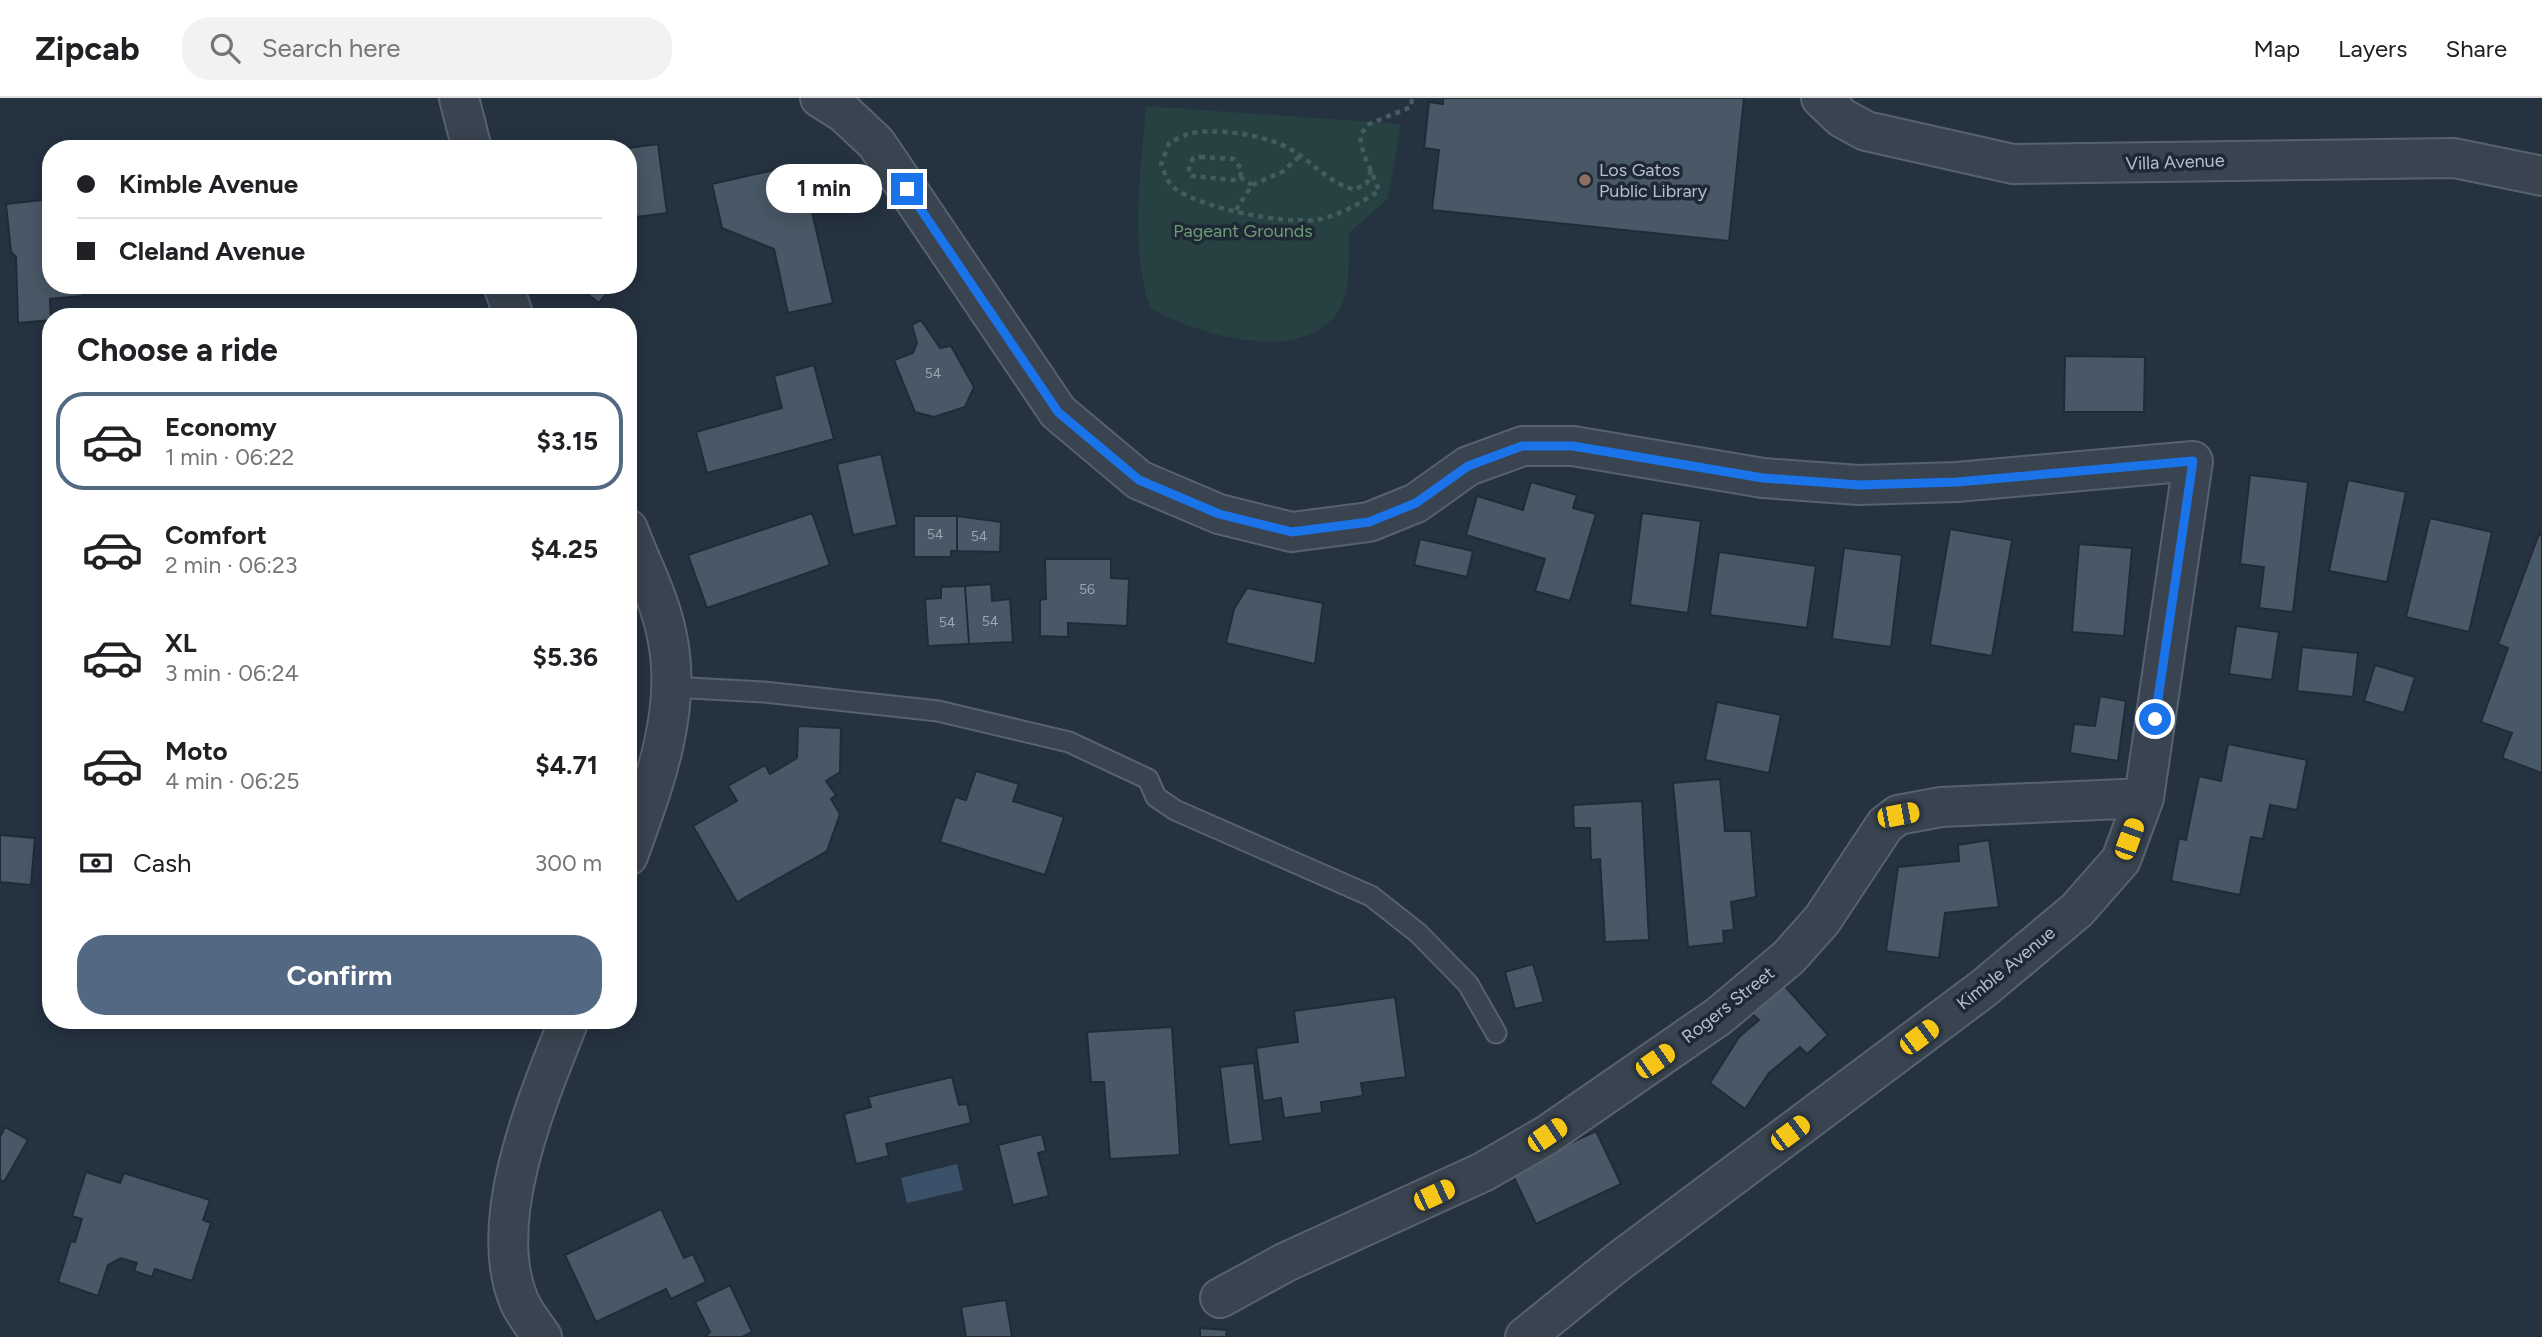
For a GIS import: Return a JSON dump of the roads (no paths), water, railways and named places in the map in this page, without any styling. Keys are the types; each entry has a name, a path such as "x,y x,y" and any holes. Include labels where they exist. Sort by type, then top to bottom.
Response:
{"street":[{"path":"459,98 470,140"},
{"name":"Kimble Avenue","path":"820,98 844,113 876,143 1058,412 1139,480 1219,514 1292,532 1369,522 1416,503 1468,466 1522,446 1573,446 1763,478 1859,485 1957,482 2193,461 2144,798 2121,860 2077,910 1984,988 1629,1254 1525,1337"},
{"name":"Villa Avenue","path":"1821,98 1842,118 1866,131 2013,164 2454,158 2542,176"},
{"path":"637,553 667,635 671,687 659,762 637,829"},
{"name":"Rogers Street","path":"1220,1298 1286,1262 1483,1172 1547,1135 1719,1016 1789,957 1806,939 1822,920 1885,825 1898,815 1941,807 2144,798"},
{"path":"542,1337 519,1300 510,1260 511,1200 529,1122 565,1029"}],"lane":[{"path":"671,687 764,692 938,711 1069,742 1148,779 1156,797 1175,810 1371,896 1418,933 1468,984 1496,1033"}],"water":[{"path":"957,1164 963,1190 907,1203 901,1178"}],"place":[{"name":"Los Gatos Public Library","path":"1585,180"}],"park label":[{"name":"Pageant Grounds","path":"1243,231"}]}
